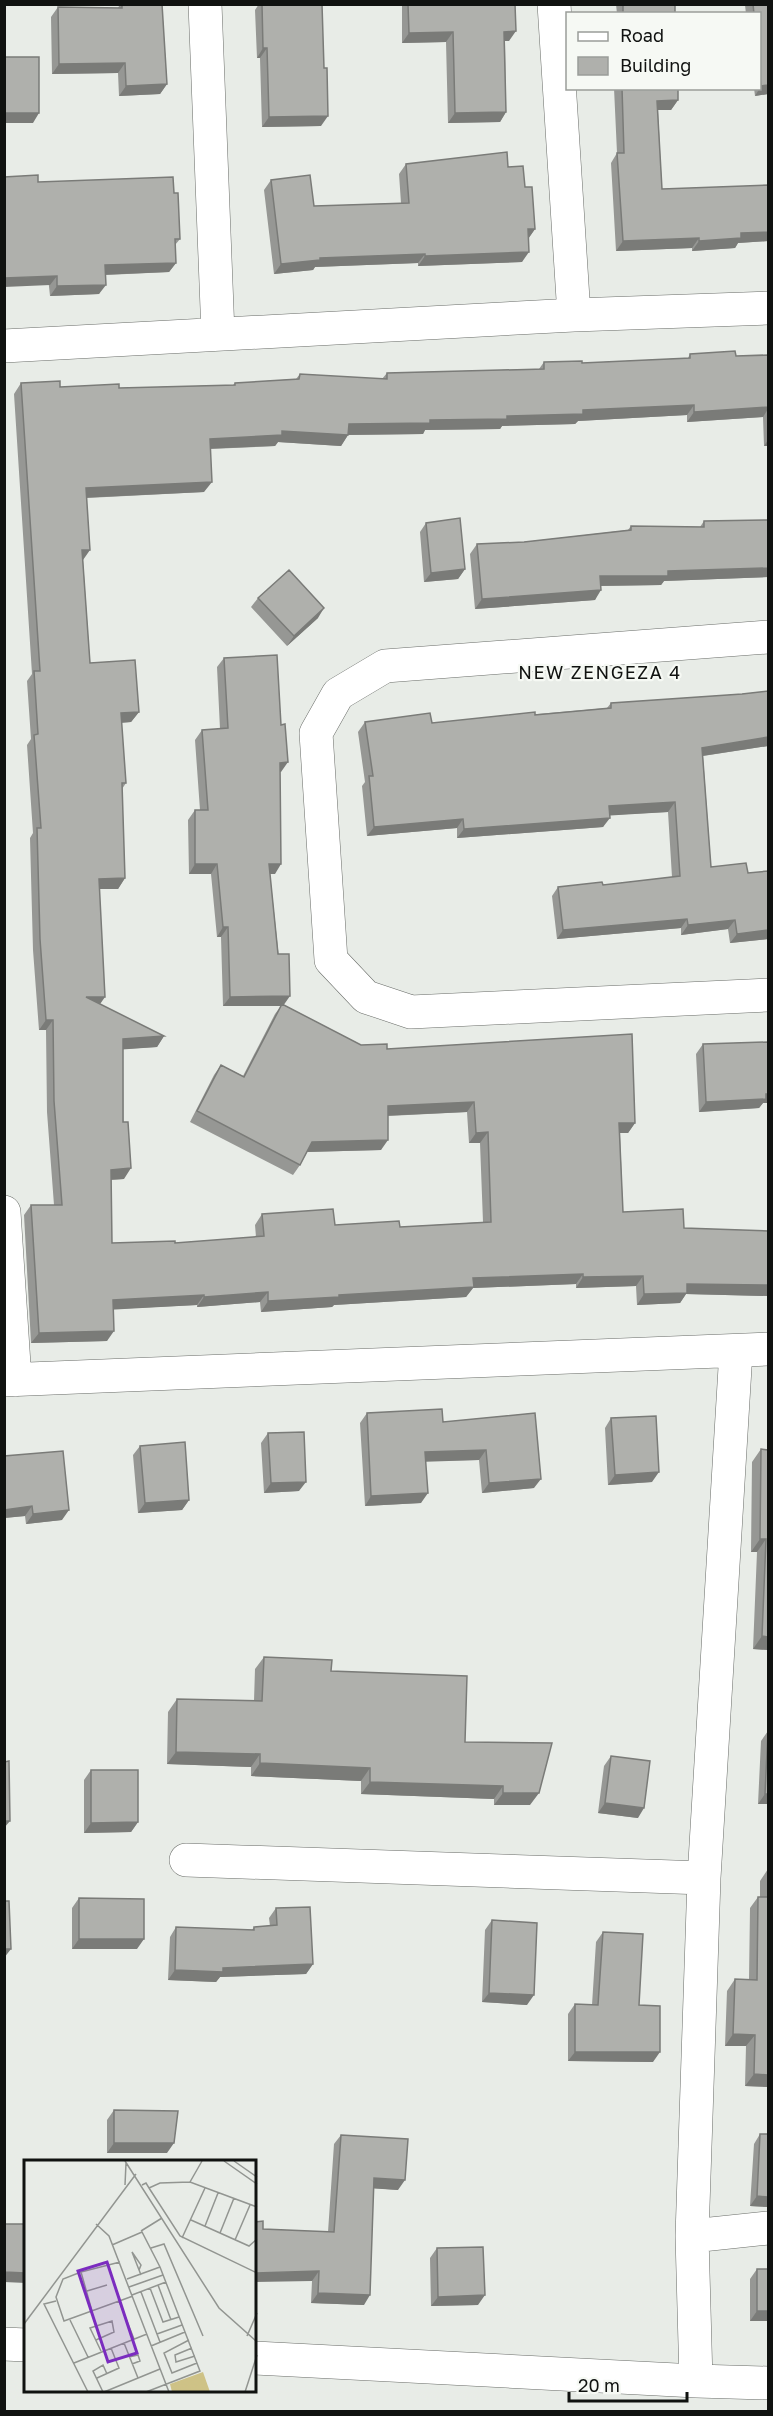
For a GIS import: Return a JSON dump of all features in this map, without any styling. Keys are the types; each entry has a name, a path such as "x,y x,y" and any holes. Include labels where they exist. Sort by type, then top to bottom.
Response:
{"street":[{"path":"205,4 218,333"},
{"path":"554,4 574,315"},
{"path":"4,346 574,315 768,308"},
{"path":"768,637 385,666 338,694 316,732 331,960 366,997 411,1012 768,995"},
{"path":"4,1212 10,1380 768,1349"},
{"path":"696,2381 692,2236 704,1878 736,1351"},
{"path":"186,1860 704,1878"},
{"path":"692,2236 768,2228"},
{"path":"4,2344 24,2345"},
{"path":"256,2358 768,2383"}],"building":[{"path":"122,4 162,4 167,84 126,86 125,63 59,64 58,7 122,8"},
{"path":"262,4 322,4 328,116 269,117 267,48 263,48"},
{"path":"408,4 515,4 516,31 504,32 506,112 455,113 453,32 409,33"},
{"path":"623,4 675,4 675,12 623,12"},
{"path":"753,4 768,4 768,85 761,86 761,12 754,12"},
{"path":"4,57 39,57 39,113 4,113"},
{"path":"622,90 678,90 678,100 657,101 662,189 768,185 768,232 741,233 741,238 699,241 699,238 623,241 617,153 624,153"},
{"path":"507,152 508,167 523,166 525,187 532,187 535,229 528,229 529,252 320,258 320,260 281,264 271,180 310,175 314,206 409,203 406,164"},
{"path":"38,175 38,182 173,177 174,193 178,193 180,239 175,239 176,263 105,265 106,285 57,286 57,276 4,278 4,177"},
{"path":"735,351 736,356 768,355 768,407 694,412 694,405 583,410 583,414 507,416 507,419 349,424 348,435 282,431 282,435 210,439 212,482 86,488 90,550 82,550 90,663 135,660 139,712 121,713 126,783 122,783 125,878 99,879 105,997 86,997 164,1036 123,1039 123,1122 128,1122 131,1168 111,1170 112,1243 175,1241 175,1243 264,1236 262,1214 333,1209 335,1225 399,1221 400,1227 491,1222 488,1132 476,1133 474,1102 388,1106 388,1140 312,1142 300,1165 197,1111 221,1065 244,1077 282,1004 361,1045 387,1044 387,1049 632,1034 635,1123 619,1123 623,1212 683,1209 684,1228 768,1231 768,1285 687,1284 687,1293 644,1294 643,1276 583,1277 583,1274 473,1278 474,1287 268,1301 268,1292 113,1300 114,1331 39,1333 31,1205 62,1205 54,1101 53,1020 46,1020 40,939 37,828 41,828 34,735 38,734 34,671 40,671 21,383 60,381 60,387 119,384 119,388 235,385 235,383 299,379 300,374 387,379 387,373 544,369 544,362 582,361 582,363 690,358 690,354"},
{"path":"460,518 465,569 431,573 426,523"},
{"path":"768,520 768,568 668,571 668,576 600,576 601,590 482,599 477,544 524,542 631,530 631,526 704,527 704,521"},
{"path":"289,570 324,608 294,636 258,598"},
{"path":"277,655 281,725 285,724 288,762 280,763 281,864 269,864 278,954 289,954 290,996 230,997 228,927 223,927 217,864 195,864 195,810 208,810 202,730 228,728 224,658"},
{"path":"768,691 768,737 702,748 711,867 746,863 748,873 768,871 768,930 737,934 735,920 688,925 687,919 563,930 558,887 602,882 603,885 680,876 675,802 609,806 610,818 464,829 463,819 374,827 369,776 373,776 365,722 430,713 432,723 535,712 535,715 611,708 611,703"},
{"path":"768,1042 768,1094 766,1094 766,1099 706,1102 703,1044"},
{"path":"442,1409 443,1422 535,1413 541,1479 489,1483 486,1450 425,1452 428,1493 371,1496 367,1413"},
{"path":"656,1416 659,1472 615,1475 611,1418"},
{"path":"304,1432 306,1482 271,1483 268,1433"},
{"path":"185,1442 189,1500 145,1503 140,1446"},
{"path":"761,1449 768,1450 768,1637 762,1636 766,1539 760,1539"},
{"path":"63,1451 69,1510 33,1514 32,1506 4,1510 4,1456"},
{"path":"264,1657 332,1660 331,1671 467,1676 465,1742 552,1743 539,1793 503,1793 503,1786 370,1782 370,1768 260,1763 260,1754 176,1752 177,1699 262,1701"},
{"path":"768,1731 768,1794 765,1794"},
{"path":"611,1756 650,1761 644,1808 605,1803"},
{"path":"9,1761 10,1821 4,1821 4,1762"},
{"path":"91,1770 138,1770 138,1822 91,1823"},
{"path":"758,1897 768,1897 768,2075 754,2074 755,2035 733,2034 735,1979 757,1980"},
{"path":"79,1898 144,1899 144,1939 79,1939"},
{"path":"4,1901 9,1901 11,1949 4,1949"},
{"path":"310,1907 313,1964 223,1968 223,1972 175,1970 176,1927 254,1930 254,1927 277,1925 276,1908"},
{"path":"492,1920 537,1923 534,1995 489,1993"},
{"path":"603,1932 643,1934 639,2005 660,2006 660,2052 575,2052 575,2004 598,2005"},
{"path":"114,2110 178,2111 174,2143 114,2143"},
{"path":"760,2134 768,2134 768,2197 757,2196"},
{"path":"341,2135 408,2139 405,2180 374,2178 370,2295 318,2293 319,2271 256,2273 256,2222 263,2221 263,2229 334,2232"},
{"path":"4,2224 24,2224 24,2273 4,2272"},
{"path":"483,2247 485,2295 438,2297 437,2248"},
{"path":"757,2269 768,2269 768,2311 757,2311"}],"district":[{"name":"NEW ZENGEZA 4","path":"600,672"}]}
